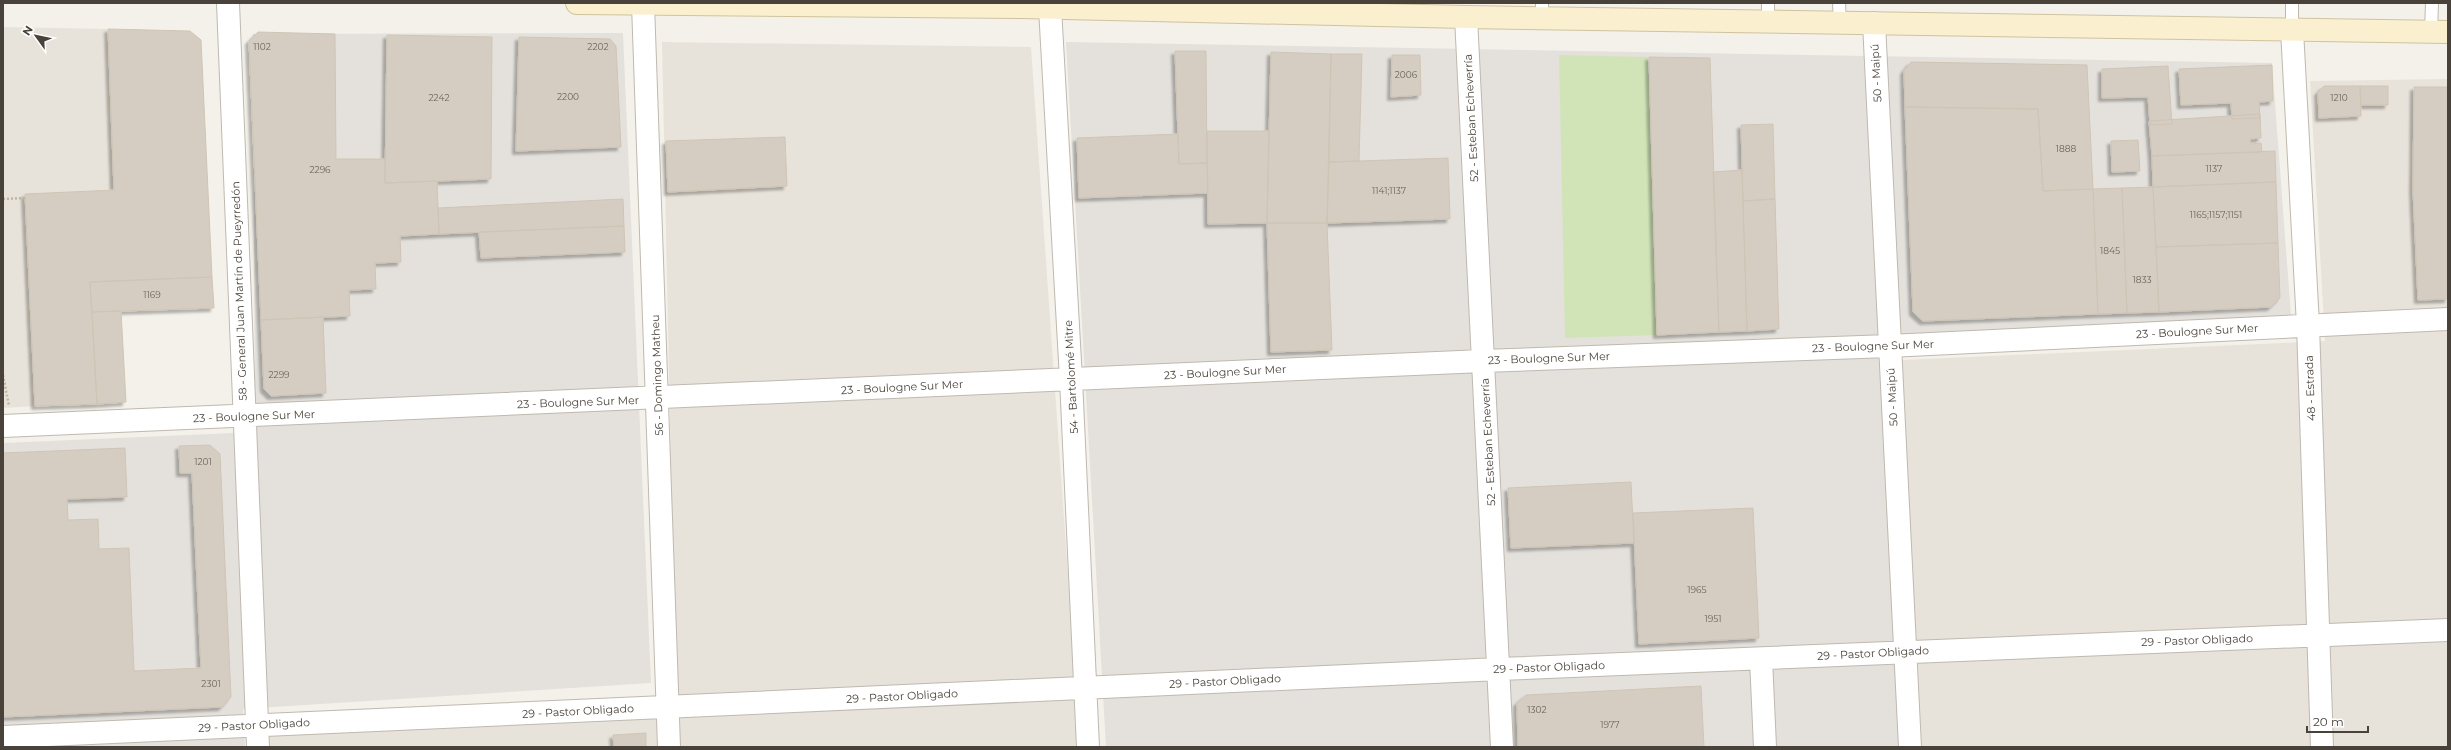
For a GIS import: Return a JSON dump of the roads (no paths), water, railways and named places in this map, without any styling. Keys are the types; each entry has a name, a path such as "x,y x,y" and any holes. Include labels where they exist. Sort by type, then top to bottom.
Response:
{"main road":[{"path":"577,3 1050,8 1466,17 1542,10 1839,13 1874,23 2440,32"}],"street":[{"name":"58 - General Juan Martín de Pueyrredón","path":"228,3 258,747"},
{"name":"56 - Domingo Matheu","path":"643,4 658,398 669,747"},
{"name":"54 - Bartolomé Mitre","path":"1050,8 1071,379 1088,747"},
{"name":"52 - Esteban Echeverría","path":"1466,17 1500,669 1502,747"},
{"name":"50 - Maipú","path":"1874,23 1910,747"},
{"name":"48 - Estrada","path":"2292,30 2308,325 2322,747"},
{"name":"23 - Boulogne Sur Mer","path":"8,425 244,416 1483,361 1889,346 2308,325 2448,320"},
{"name":"29 - Pastor Obligado","path":"3,737 1500,669 2448,630"},
{"path":"1761,659 1765,747"}],"lane":[{"path":"2292,3 2292,30"},
{"path":"2432,3 2440,32"}]}
